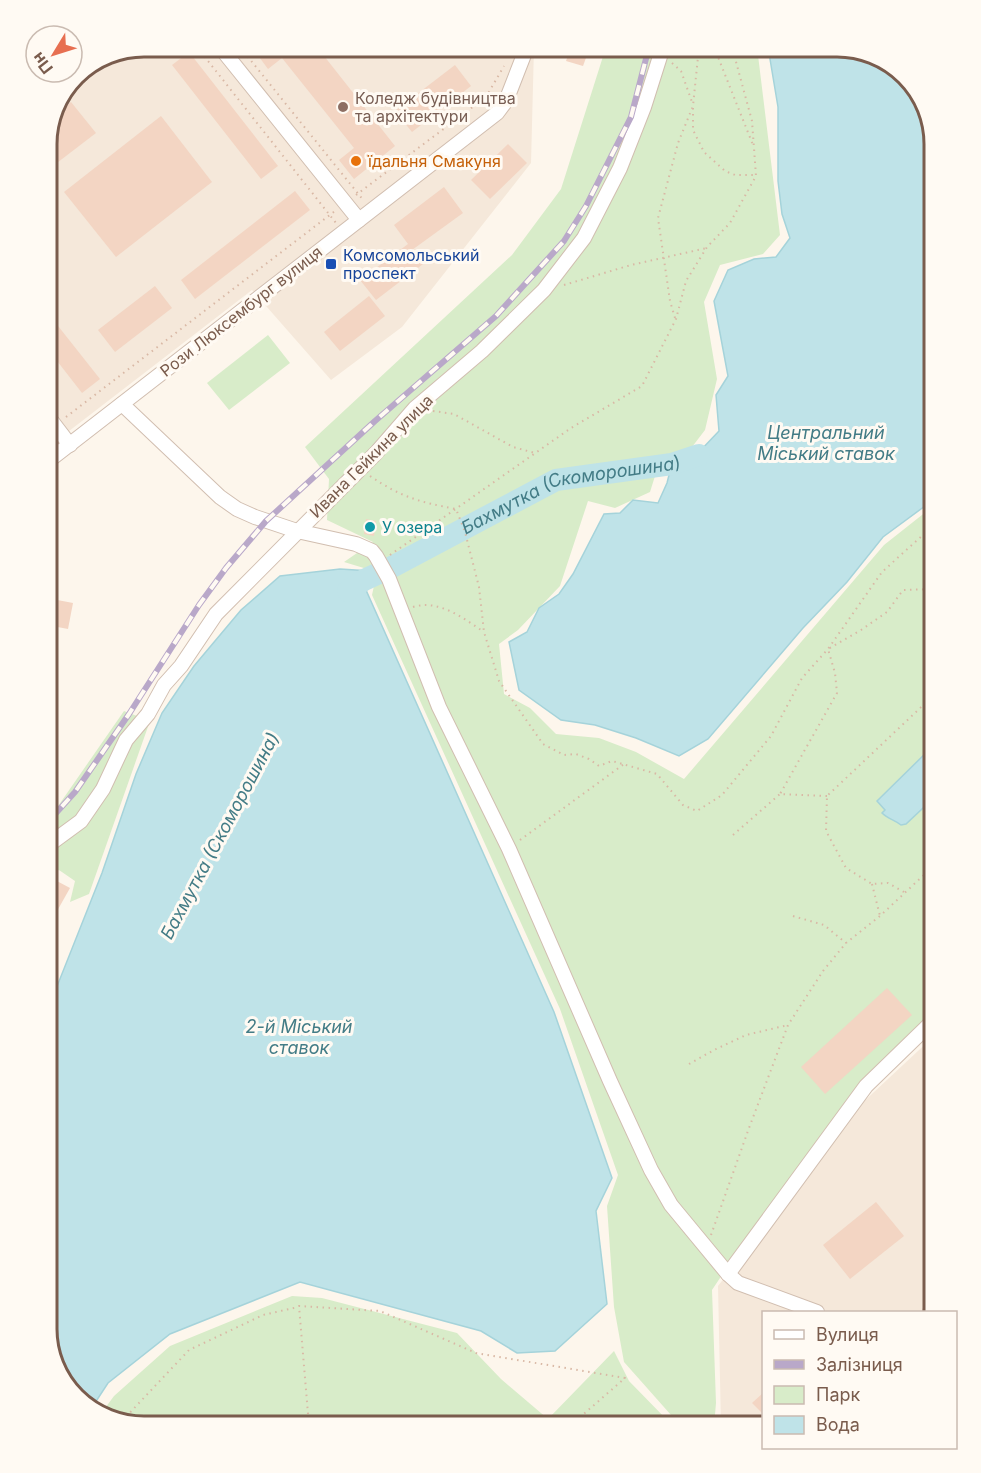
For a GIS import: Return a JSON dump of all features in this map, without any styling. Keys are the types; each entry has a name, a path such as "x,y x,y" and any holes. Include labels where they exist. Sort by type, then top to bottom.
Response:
{"street":[{"path":"229,57 359,220"},
{"name":"Рози Люксембург вулиця","path":"57,454 502,108 524,57"},
{"name":"Ивана Гейкина улица","path":"57,839 81,821 103,789 126,740 148,714 164,685 182,666 216,614 360,469 415,408 482,351 544,290 584,238 620,168 644,107 660,57"},
{"path":"122,404 220,497 237,509 297,531 363,546 372,551 389,579 439,707 509,849 610,1081 651,1170 671,1205 733,1279 814,1311"},
{"path":"57,428 70,444"},
{"path":"733,1279 866,1086 924,1030"}],"path":[{"path":"205,57 343,232"},
{"path":"249,57 371,210"},
{"path":"668,57 681,71 693,106 678,144 658,218 663,259 676,320"},
{"path":"698,57 693,130 704,152 725,171 735,175 756,176"},
{"path":"718,57 754,147"},
{"path":"380,562 571,428 642,386 676,320 686,281 707,248 730,223 756,176 752,121 735,57"},
{"path":"57,416 486,97 508,59"},
{"path":"544,290 631,265 707,248"},
{"path":"415,408 454,414 513,447 536,453"},
{"path":"360,469 393,492 419,502 456,509"},
{"path":"456,509 465,532 479,587 484,632 499,681 543,744 564,755 576,754 590,759 599,766 612,761 657,774 682,805 697,811 722,795 771,736 801,678 828,649 882,572 924,534"},
{"path":"828,649 887,612 903,590 924,589"},
{"path":"401,609 421,604 434,606 459,615 484,632"},
{"path":"734,835 780,794 837,693 835,673 828,649"},
{"path":"904,892 888,882 872,884 846,868 826,831 828,796 924,705"},
{"path":"509,849 624,764"},
{"path":"780,794 828,796"},
{"path":"706,1248 748,1128 788,1025 823,971 846,943 880,916 924,875"},
{"path":"872,884 880,916"},
{"path":"793,916 824,925 846,943"},
{"path":"689,1064 746,1035 788,1025"},
{"path":"129,1414 189,1350 263,1315 299,1306 380,1311 476,1353 625,1378 581,1416"},
{"path":"299,1306 308,1416"}],"shaded area":[{"path":"144,57 534,57 531,163 402,327 331,380 252,290 57,440 57,138 66,105 87,79 111,64"},
{"path":"924,1045 924,1311 762,1311 762,1416 721,1416 718,1286 858,1107"}],"green space":[{"path":"603,57 758,57 780,235 763,254 720,265 704,302 717,379 705,430 692,447 660,460 650,492 615,508 588,501 560,586 518,630 499,644 504,694 530,708 556,734 599,738 636,752 684,779 884,545 924,513 924,1040 854,1106 734,1257 712,1290 715,1416 671,1415 624,1362 614,1307 607,1206 618,1175 560,1009 372,595 377,572 344,562 373,542 327,520 329,479 305,447 512,255 561,189"},
{"path":"268,335 290,363 229,410 207,383"},
{"path":"124,711 150,721 89,894 70,902 75,881 59,870 57,871 57,808"},
{"path":"292,1296 322,1298 457,1333 501,1379 544,1416 138,1416 106,1407 114,1396 170,1346"},
{"path":"614,1351 629,1381 663,1416 551,1416"}],"water":[{"name":"Центральний Міський ставок","path":"770,57 843,57 870,64 899,82 912,100 921,121 924,144 924,507 883,537 847,582 803,628 708,739 679,756 636,738 595,725 561,720 519,690 509,642 527,632 539,608 559,594 573,574 604,514 620,513 633,500 658,503 667,483 673,459 699,452 719,431 716,395 728,376 714,301 728,270 754,259 776,257 790,238 782,214 778,181 778,107"},
{"name":"2-й Міський ставок","path":"340,569 371,571 375,576 366,590 554,1012 612,1178 596,1211 607,1304 555,1351 517,1353 481,1331 300,1282 170,1334 108,1383 96,1401 82,1391 69,1373 58,1341 57,986 102,873 136,774 162,713 194,666 241,610 280,576"},
{"path":"924,755 923,808 906,824 901,825 882,813 885,810 877,801"}],"building":[{"path":"182,57 193,57 278,166 261,179 172,65"},
{"name":"Коледж будівництва та архітектури","path":"259,57 325,57 395,146 354,179 339,160 354,148 282,58 268,69"},
{"path":"567,57 586,57 583,66 566,61"},
{"path":"455,65 471,86 412,132 395,111"},
{"path":"71,102 96,133 57,163 57,138 65,107"},
{"path":"161,116 212,182 116,257 64,192"},
{"path":"508,144 527,163 490,199 471,180"},
{"path":"444,187 463,213 412,250 423,264 376,300 360,280 408,244 394,225"},
{"path":"295,191 310,210 195,299 181,280"},
{"path":"155,286 172,308 115,352 98,330"},
{"path":"369,296 385,316 340,351 324,332"},
{"path":"57,325 100,379 82,393 57,361"},
{"name":"У озера","path":"366,519 376,521 374,536 364,534"},
{"path":"57,600 73,603 68,629 57,627"},
{"path":"57,881 70,888 57,911"},
{"path":"887,988 912,1015 825,1094 801,1067"},
{"path":"876,1202 904,1236 850,1279 823,1245"},
{"path":"762,1394 762,1413 752,1403"}],"waterway":[{"name":"Бахмутка (Скоморошина)","path":"348,591 364,580 556,480 672,464 699,455"}],"railway":[{"path":"57,812 75,792 129,714 199,605 226,568 266,521 375,421 496,316 564,241 586,206 631,117 646,57"}],"place":[{"name":"Коледж будівництва та архітектури","path":"343,107"},
{"name":"їдальня Смакуня","path":"356,161"},
{"name":"Комсомольський проспект","path":"331,264"},
{"name":"У озера","path":"370,527"}]}
